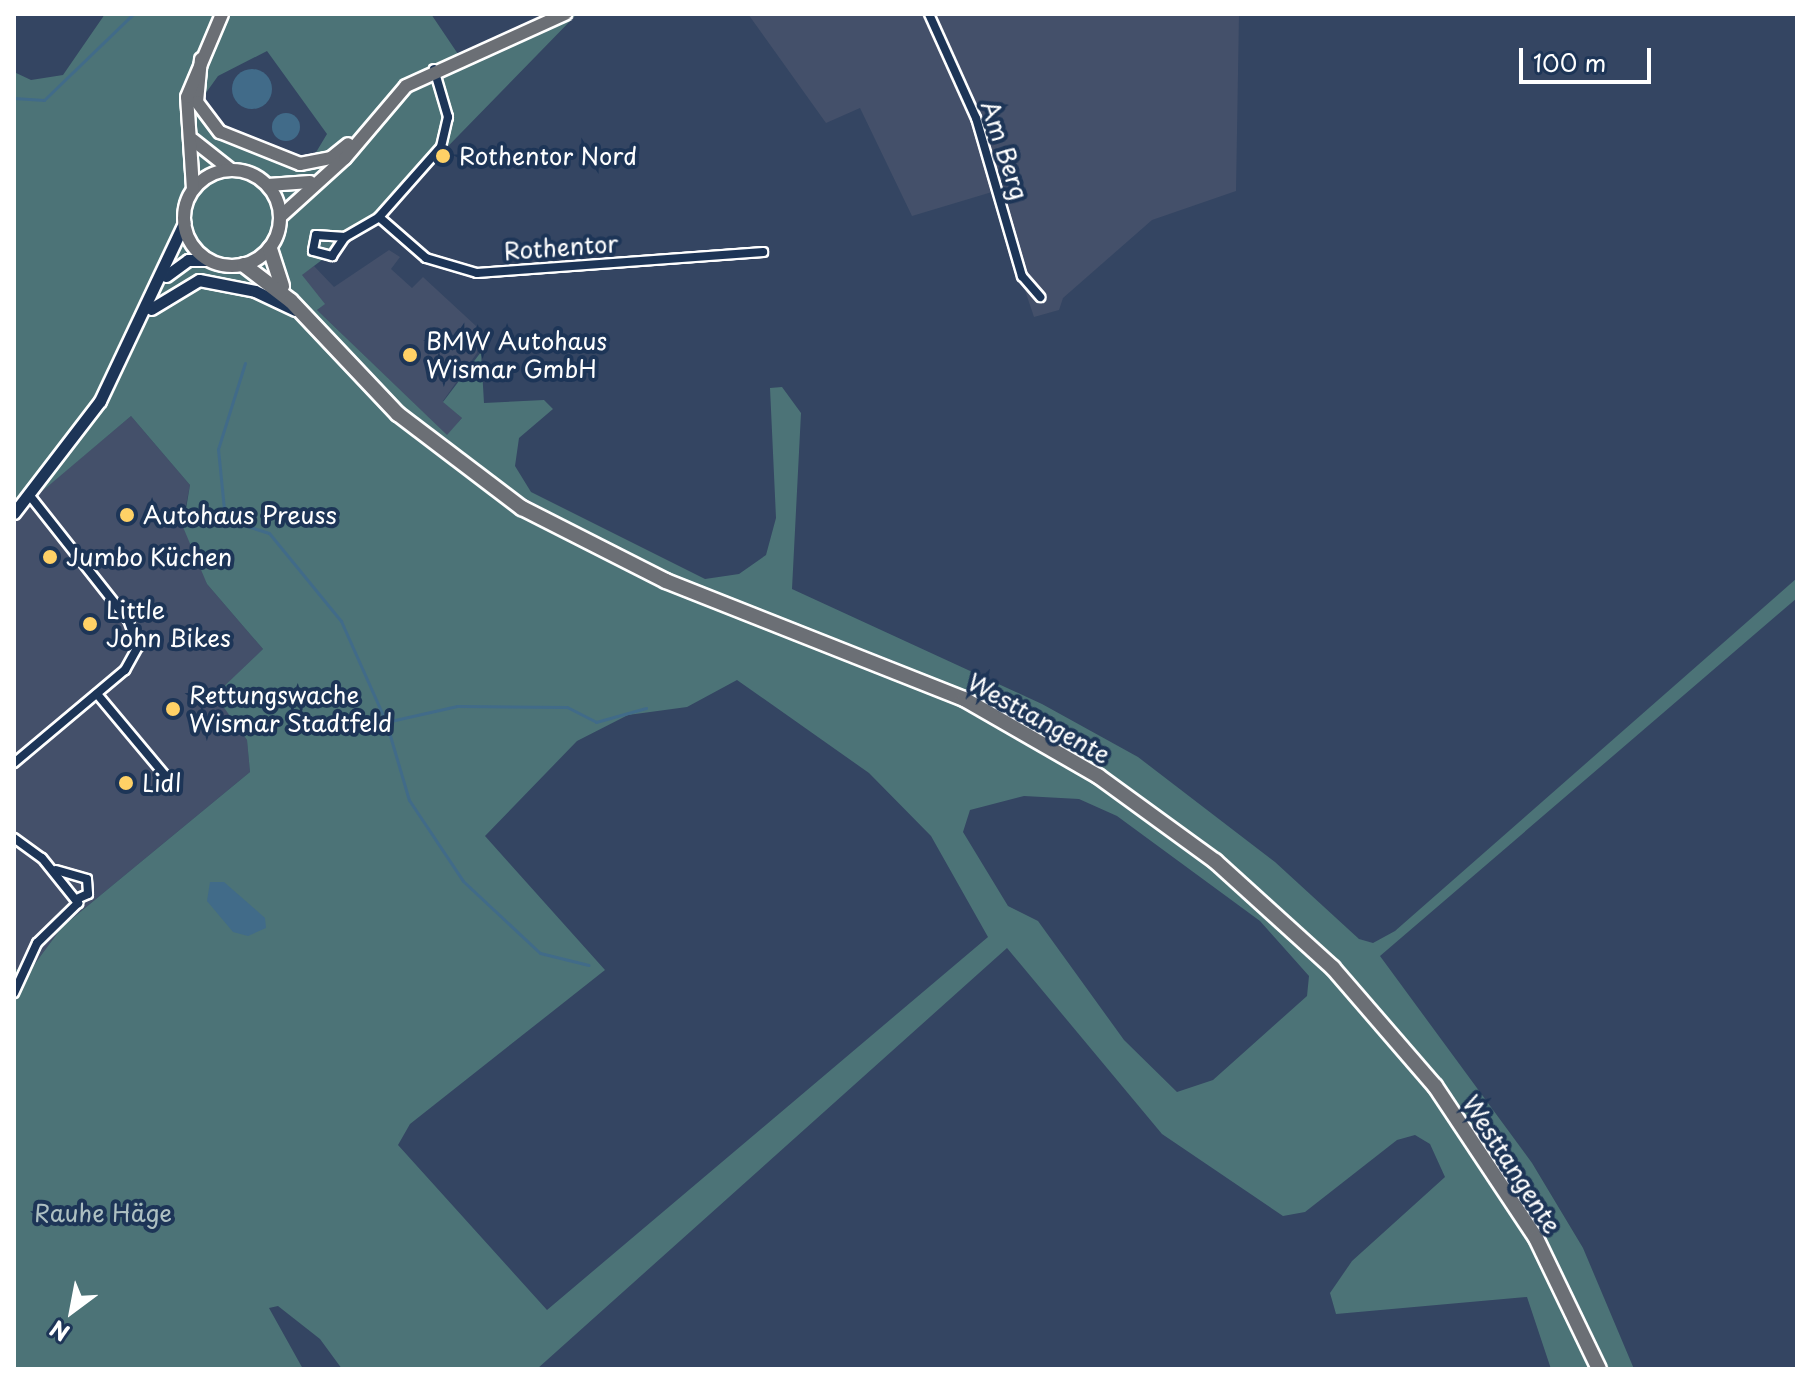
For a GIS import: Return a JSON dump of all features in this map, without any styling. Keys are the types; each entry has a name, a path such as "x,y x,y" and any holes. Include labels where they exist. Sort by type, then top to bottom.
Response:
{"highway":[{"name":"Westtangente","path":"270,249 291,301"},
{"name":"Westtangente","path":"244,265 291,301 398,414 522,508 666,581 964,699 1098,776 1215,861 1333,968 1445,1099 1536,1238 1599,1369"}],"main road":[{"path":"14,513 100,401 161,282 184,223 193,189 197,159 188,127 187,97 222,14"},
{"path":"201,59 197,97 206,120 278,160 331,158 434,69 565,14"},
{"path":"161,282 179,263 208,260 244,265 270,249 281,216 375,118"},
{"path":"188,127 205,154 231,170 268,185 320,178"},
{"path":"193,189 231,170"},
{"path":"268,185 281,216"},
{"path":"184,223 208,260"},
{"path":"145,315 174,290 199,280 265,294 302,315"}],"street":[{"name":"Am Berg","path":"929,14 976,118 1022,276 1040,297"},
{"path":"345,237 379,217 443,142 448,117 434,69"},
{"name":"Rothentor","path":"379,217 426,258 477,273 763,252"},
{"path":"14,763 135,659 136,634 30,496"},
{"path":"97,694 173,785"},
{"path":"14,838 53,869 77,899"},
{"path":"14,993 31,952 77,899 88,894 87,879 53,869"}],"shaded area":[{"path":"748,14 1239,14 1236,191 1152,220 1063,298 1059,310 1034,317 992,192 912,216 860,108 826,123"},
{"path":"252,69 266,75 272,89 266,103 252,109 238,103 232,89 238,75"},
{"path":"286,113 296,117 300,127 296,137 286,141 276,137 272,127 276,117"},
{"path":"389,250 400,257 391,269 412,288 423,277 476,326 477,353 443,401 462,418 447,436 317,310 324,304 301,275 314,266 334,287"},
{"path":"131,416 190,485 186,505 207,584 263,649 216,695 247,740 250,772 62,927 28,973 14,968 14,514"},
{"path":"210,882 224,882 265,918 266,928 248,936 233,932 207,901"}],"green space":[{"name":"Rauhe Häge","path":"105,14 431,14 460,57 577,14 379,217 302,275 325,304 317,310 447,435 462,418 443,402 481,352 484,403 544,400 553,409 519,438 515,466 531,492 705,579 739,574 766,555 776,518 770,388 782,387 801,413 792,589 1042,704 1138,757 1275,862 1359,939 1373,943 1395,931 1797,578 1797,598 1380,956 1532,1163 1583,1248 1634,1369 1606,1369 1533,1220 1438,1079 1342,968 1214,851 1136,793 999,711 894,661 657,570 499,484 568,535 964,699 1157,815 1333,968 1489,1161 1599,1369 1551,1369 1527,1297 1336,1314 1330,1293 1352,1261 1445,1177 1430,1144 1415,1135 1397,1140 1305,1212 1283,1216 1162,1134 1007,948 537,1369 342,1369 320,1339 278,1306 269,1308 303,1369 14,1369 14,968 28,973 62,927 250,772 247,740 215,695 263,649 207,584 183,527 190,485 131,416 14,515 14,72 31,80 63,75","holes":["267,51 327,134 309,164 206,120 198,104 218,76","737,680 869,773 931,836 988,937 547,1310 398,1145 410,1124 605,970 485,836 577,741 628,715 687,707","1024,796 1079,799 1117,816 1260,921 1309,976 1307,996 1213,1080 1177,1092 1124,1040 1038,921 1008,906 963,832 970,810"]}],"waterway":[{"path":"14,98 44,100 133,14"},
{"path":"245,363 218,449 225,519 269,533 341,621 386,722 409,800 463,881 540,953 589,965"},
{"path":"386,722 457,706 567,707 596,722 646,708"}],"place":[{"name":"Rothentor Nord","path":"443,156"},
{"name":"BMW Autohaus Wismar GmbH","path":"410,355"},
{"name":"Autohaus Preuss","path":"127,515"},
{"name":"Jumbo Küchen","path":"50,557"},
{"name":"Little John Bikes","path":"90,624"},
{"name":"Rettungswache Wismar Stadtfeld","path":"173,709"},
{"name":"Lidl","path":"126,783"}]}
